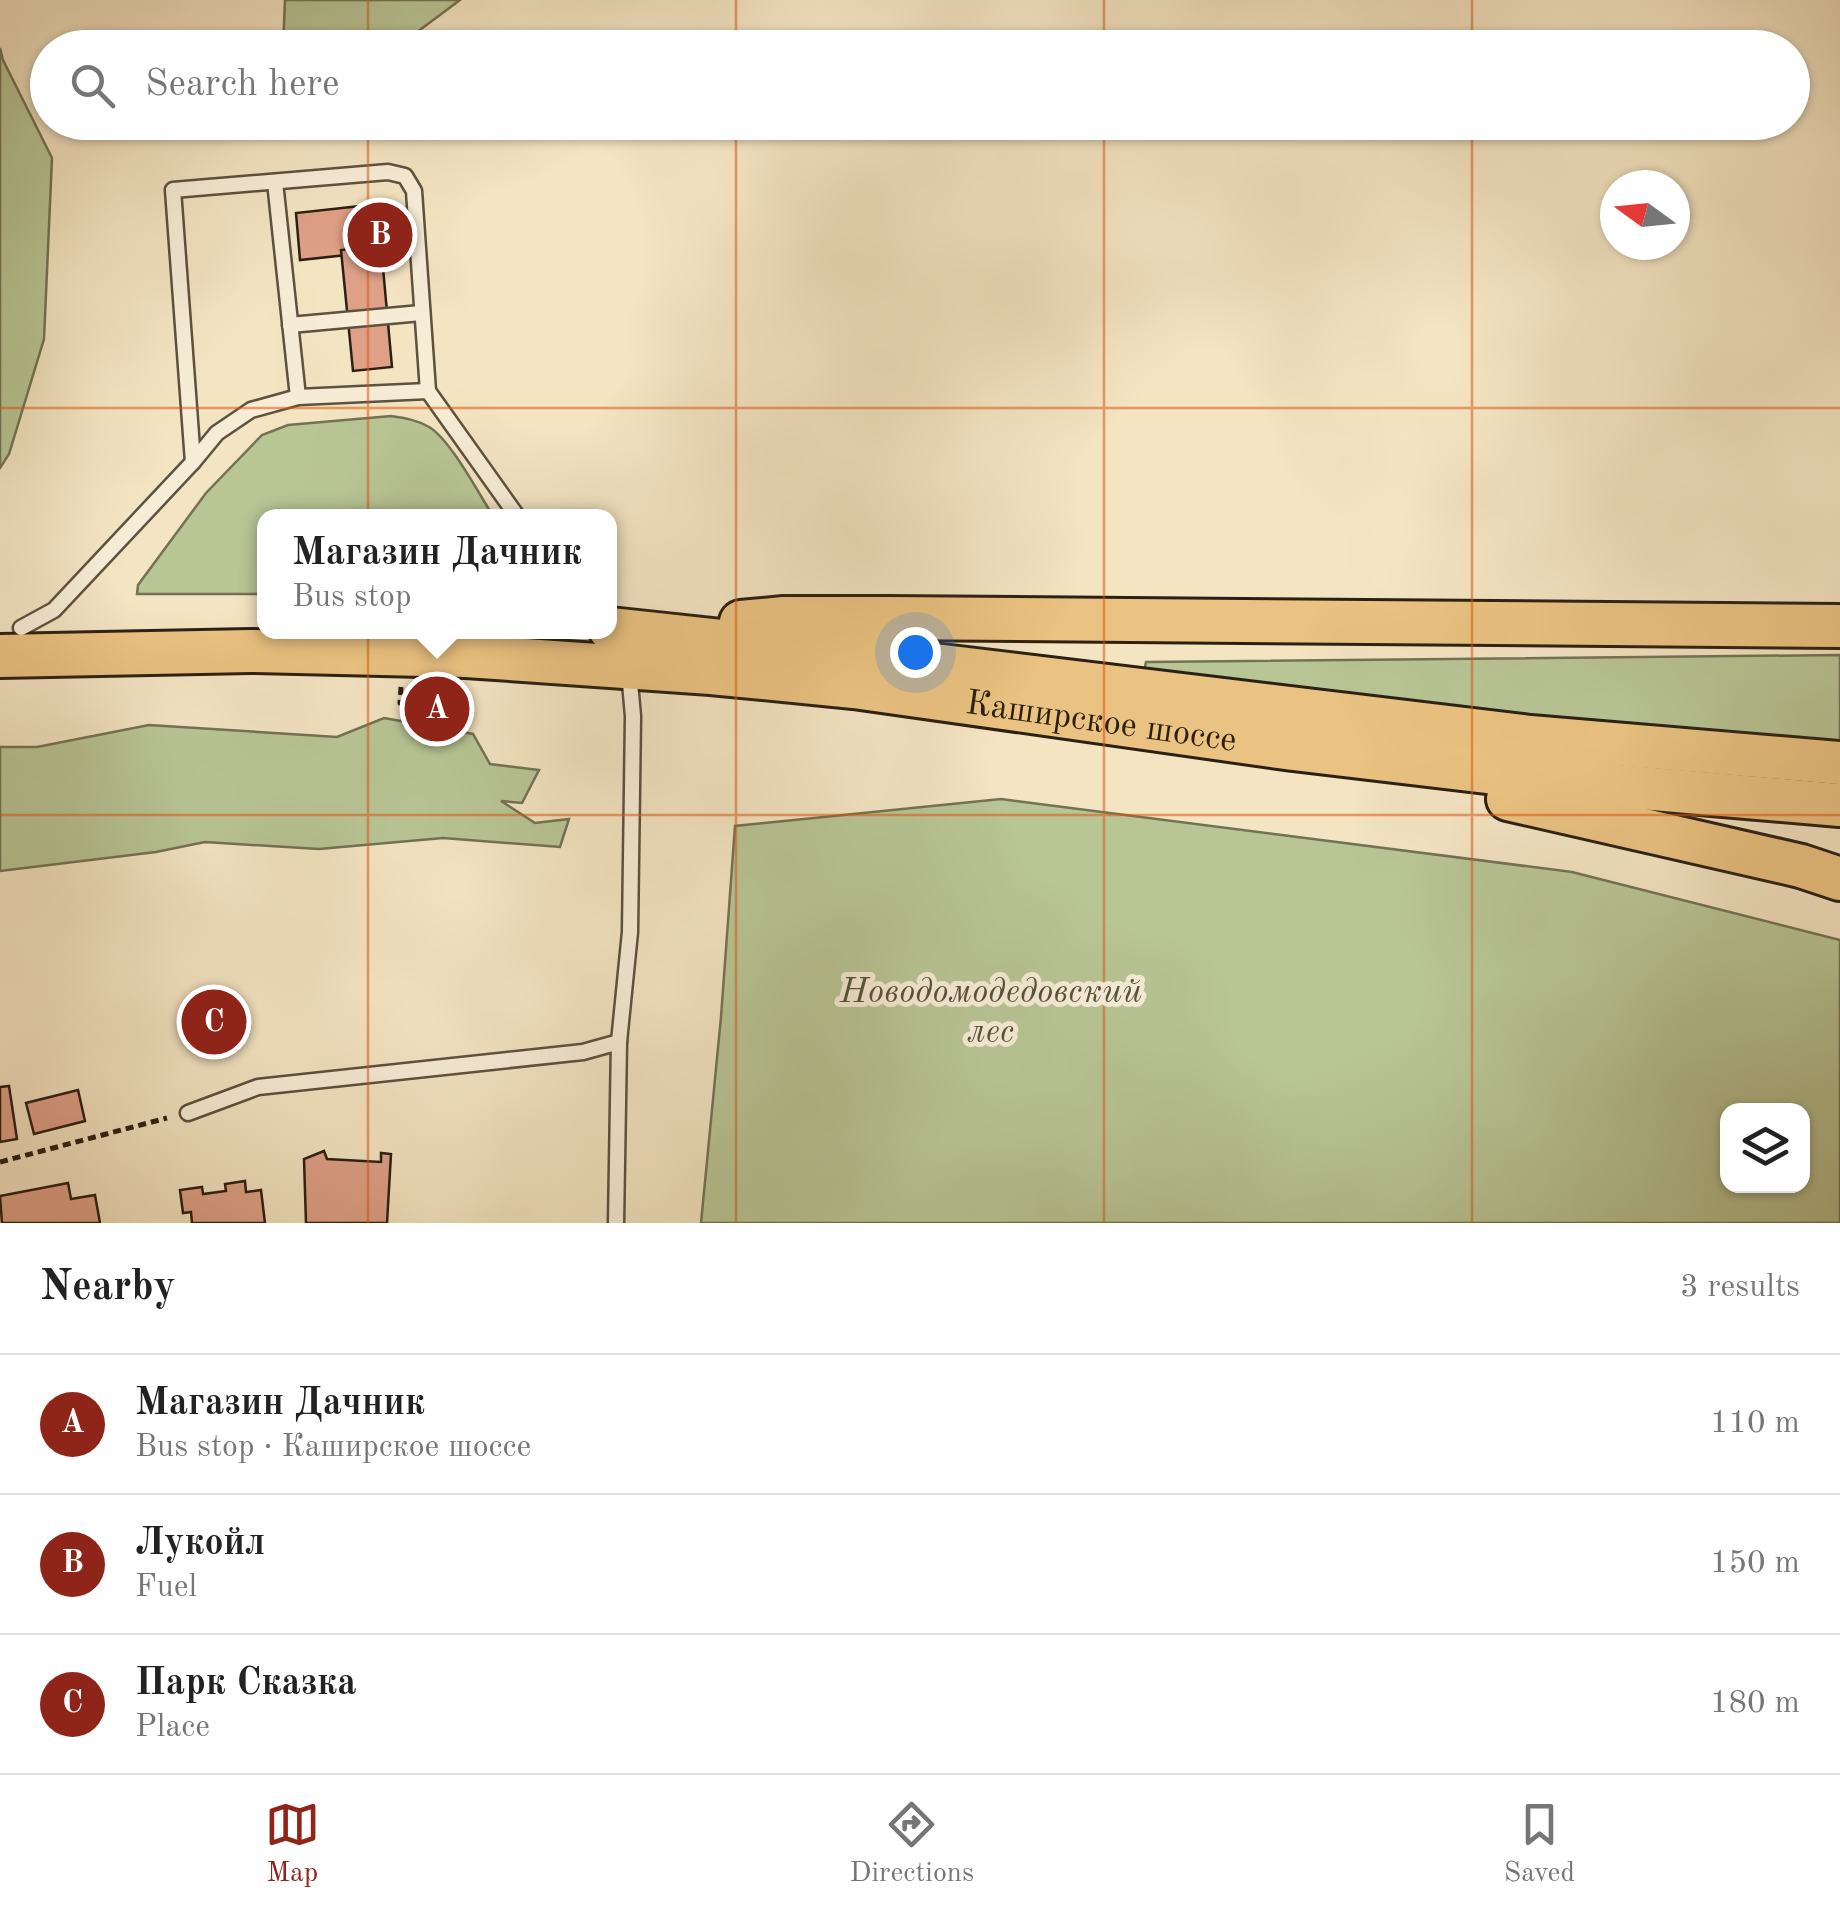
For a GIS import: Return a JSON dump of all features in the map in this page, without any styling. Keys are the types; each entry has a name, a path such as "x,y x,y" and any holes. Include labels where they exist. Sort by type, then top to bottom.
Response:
{"main road":[{"path":"620,635 784,618 1840,626"},
{"path":"7,638 257,625"},
{"name":"Каширское шоссе","path":"620,635 854,688 1293,749 1572,782 1840,805"},
{"name":"Каширское шоссе","path":"620,635 1530,737 1840,763"},
{"name":"Каширское шоссе","path":"7,638 252,651 466,656 591,639"},
{"path":"1293,749 1782,862 1840,879"}],"lane":[{"path":"193,462 173,190 388,172 405,176 414,192 428,391 512,509"},
{"path":"275,182 298,398"},
{"path":"290,325 421,314"},
{"path":"7,638 54,610 217,433 251,410 298,398 428,391"},
{"path":"616,1223 618,1042 630,932 633,716 620,635"},
{"path":"188,1113 258,1087 583,1052 618,1042"},
{"path":"600,1223 617,1207"}],"path":[{"path":"0,1162 188,1113"}],"green space":[{"path":"285,0 460,0 420,30 284,30"},
{"path":"0,48 30,114 30,140 43,140 52,158 44,339 9,454 0,468"},
{"path":"391,416 420,423 437,433 455,455 489,509 257,509 257,594 137,594 138,585 206,493 262,435 288,425"},
{"path":"1840,655 1840,745 1575,727 1143,676 1146,662"},
{"path":"384,718 473,734 490,764 539,770 522,803 501,801 535,823 569,819 560,847 443,838 319,849 205,842 156,852 0,871 0,747 37,747 149,725 337,737"},
{"name":"Новодомодедовский лес","path":"1001,799 1572,872 1840,940 1840,1223 701,1223 735,826"}],"building":[{"path":"388,203 393,250 300,260 296,213"},
{"path":"381,246 392,367 353,371 341,250"},
{"path":"9,1086 17,1139 0,1142 0,1087"},
{"path":"78,1090 85,1121 34,1134 26,1103"},
{"path":"324,1151 327,1159 381,1162 381,1153 391,1154 387,1223 306,1223 304,1159"},
{"path":"245,1181 246,1192 261,1190 265,1223 192,1223 191,1212 183,1213 180,1190 202,1187 203,1194 226,1191 225,1184"},
{"path":"68,1183 71,1199 95,1195 100,1223 2,1223 0,1196"}],"place":[{"name":"Лукойл","path":"380,235"},
{"name":"Магазин Дачник","path":"437,709"},
{"name":"Парк Сказка","path":"214,1022"}]}
